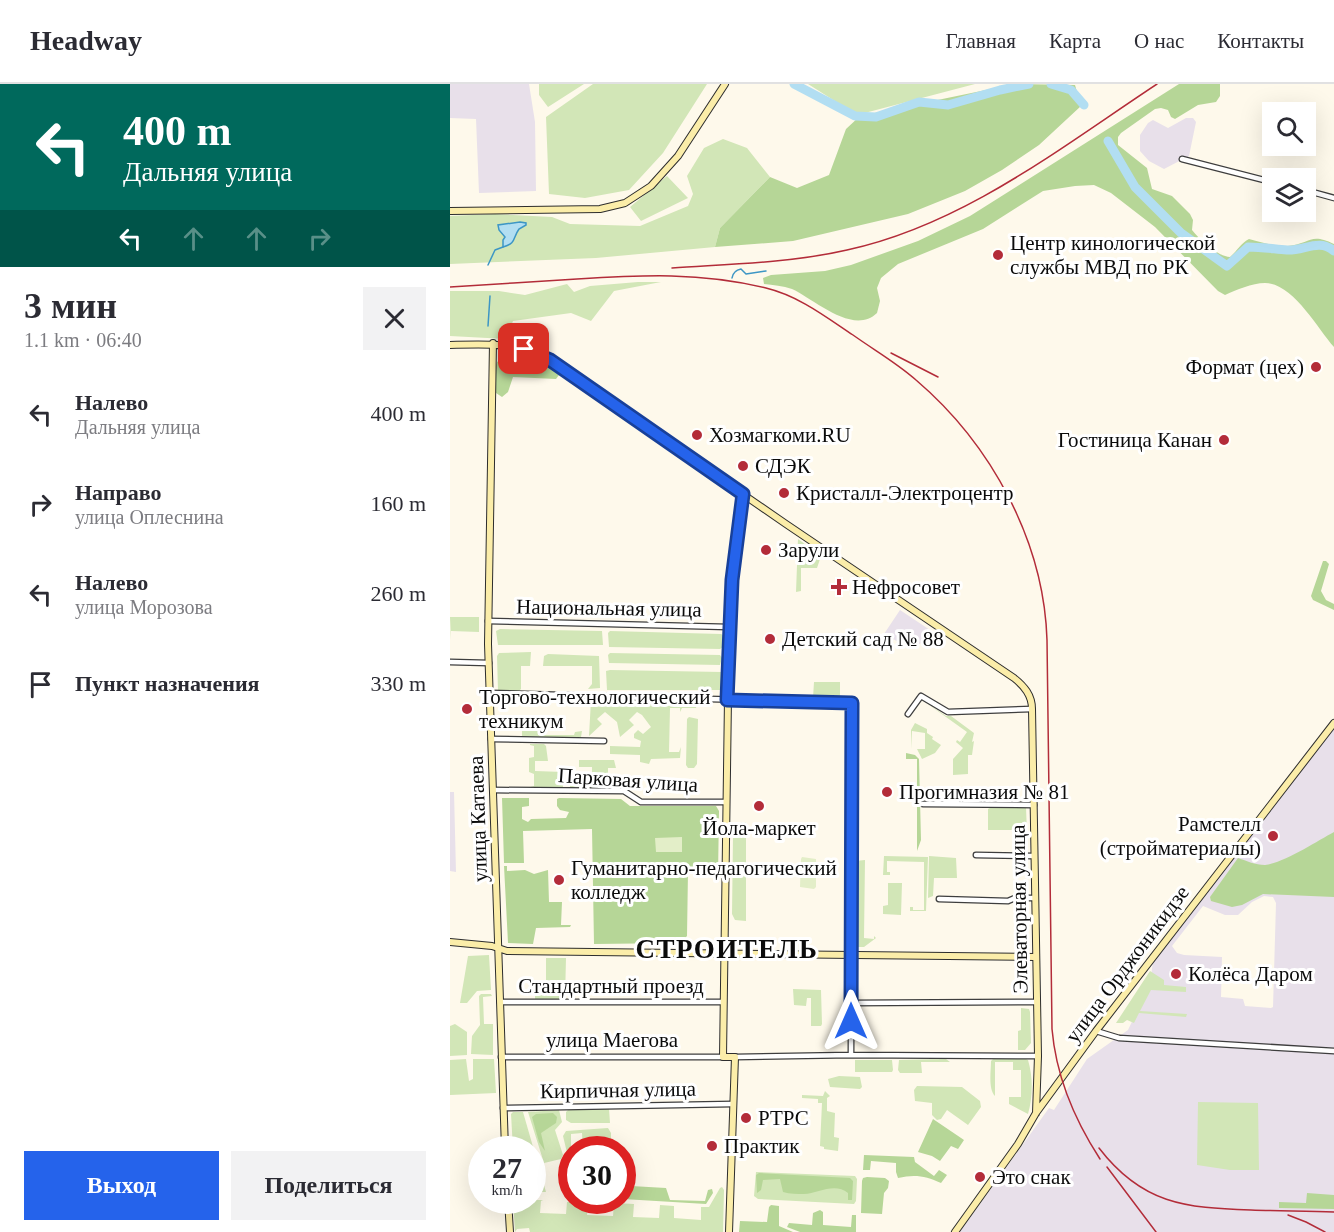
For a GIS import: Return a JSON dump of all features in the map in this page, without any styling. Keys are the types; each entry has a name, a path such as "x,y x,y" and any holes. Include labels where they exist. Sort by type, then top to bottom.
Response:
{"street":[{"path":"450,211 600,209 625,203 651,186 678,156 725,84"},
{"path":"1182,159 1262,179"},
{"path":"1316,193 1334,198"},
{"name":"Элеваторная улица","path":"450,345 493,343 524,349 550,360 1014,678 1027,691 1032,709 1038,1056 1036,1113"},
{"name":"улица Катаева","path":"493,343 488,621 504,1136"},
{"path":"743,494 732,580 729,627 723,1057 1038,1056"},
{"name":"Национальная улица","path":"488,621 729,627"},
{"path":"450,662 489,663"},
{"path":"490,693 852,703 851,1055"},
{"path":"908,714 921,696 948,712 1032,709"},
{"name":"улица Орджоникидзе","path":"955,1232 1096,1030 1334,723"},
{"path":"491,739 604,741"},
{"name":"Парковая улица","path":"493,790 624,791 641,802 725,802"},
{"path":"922,804 1034,805"},
{"path":"976,855 1034,856"},
{"path":"939,899 1008,901 1015,898 1035,898"},
{"path":"450,942 507,951 1035,957"},
{"name":"Стандартный проезд","path":"500,1002 723,1002"},
{"path":"851,1004 1036,1002"},
{"path":"1096,1030 1119,1038 1334,1051"},
{"name":"улица Маегова","path":"501,1057 723,1057"},
{"path":"729,1232 735,1057"},
{"name":"Кирпичная улица","path":"503,1108 733,1104"},
{"path":"509,1214 510,1232"}],"shaded area":[{"path":"450,84 529,84 535,122 536,191 479,193 476,119 450,118"},
{"path":"1186,118 1193,118 1196,122 1189,156 1164,169 1149,161 1140,151 1140,135 1148,123 1153,120 1168,128"},
{"path":"900,610 936,634 911,649 884,634"},
{"path":"1334,728 1334,1232 960,1232 1049,1108 1054,1110 1087,1059 1128,1030 1150,984 1153,961","holes":["1264,896 1273,897 1276,903 1273,1007 1245,1006 1243,999 1221,997 1222,957 1184,955 1177,953 1172,946 1203,906 1225,915 1238,915 1252,902"]},
{"path":"450,792 454,792 456,872 450,871"}],"green space":[{"path":"539,84 584,84 548,107 539,95"},
{"path":"593,84 707,84 663,153 629,190 585,198 549,194 546,117"},
{"path":"808,84 975,84 857,115"},
{"path":"1015,84 1075,85 1081,106 1039,145 965,191 908,214 793,241 715,247 720,228 770,177 797,188 829,175 846,129 860,116"},
{"path":"1179,84 1220,84 1220,96 1216,102 1198,105 1175,119 1171,117 1168,110 1155,109 1121,133 1118,137 1118,145 1147,168 1152,189 1172,196 1190,214 1193,220 1192,230 1204,243 1220,254 1230,257 1249,239 1283,246 1315,239 1334,244 1334,347 1304,308 1285,290 1275,285 1260,283 1225,295 1218,291 1155,227 1111,193 1094,185 1043,191 983,229 898,264 881,278 877,288 880,301 877,313 867,319 845,318 792,289 764,284 763,278 771,275 825,271 851,265 918,241 970,216"},
{"path":"723,139 747,148 770,177 720,228 715,247 596,258 450,264 450,216 495,214 552,217 570,224 640,226 688,206 693,194 687,176 704,148"},
{"path":"667,176 688,198 641,221 630,207"},
{"path":"661,282 614,291 591,321 571,313 513,321 506,339 450,336 450,291 499,291 525,295 567,284 574,292 590,286"},
{"path":"504,357 545,361 559,375 556,379 513,377 508,392 502,397 496,393 496,366 497,362"},
{"path":"798,539 821,556 817,568 801,568 801,591 796,592"},
{"path":"1323,561 1329,564 1321,591 1326,600 1334,604 1334,610 1313,600 1311,596"},
{"path":"450,617 479,617 479,632 451,631 451,640"},
{"path":"500,629 602,631 603,645 498,645 496,631"},
{"path":"610,631 721,634 723,635 723,647 720,649 609,647 608,633"},
{"path":"531,652 530,666 521,666 521,689 518,692 498,691 497,656 499,653"},
{"path":"610,653 720,655 722,658 720,665 609,663"},
{"path":"548,654 599,656 600,688 588,689 592,684 592,666 543,666 544,656"},
{"path":"606,671 722,672 723,690 607,690"},
{"path":"814,682 840,682 840,699 813,698"},
{"path":"591,700 697,702 696,708 682,708 680,712 680,708 670,708 669,752 679,752 681,747 680,758 651,759 649,764 640,762 640,755 610,754 610,746 640,747 641,741 634,738 634,734 638,730 643,734 651,727 637,712 629,720 634,725 620,737 617,722 605,712 597,719 602,724 589,736"},
{"path":"925,702 946,716 951,716 974,733 972,755 968,755 968,774 953,775 953,759 963,748 956,742 957,740 960,742 967,732"},
{"path":"689,717 698,719 697,764 694,768 688,768 686,765 687,719"},
{"path":"538,723 538,735 574,735 575,732 582,731 581,737 522,737 522,725"},
{"path":"915,723 927,729 932,739 941,745 935,753 922,759 917,749 925,749 925,733 912,731 911,749 911,730"},
{"path":"530,744 546,746 548,761 535,761 535,771 563,772 563,788 530,787 534,786 534,774 529,772 529,758 534,757 534,746"},
{"path":"906,753 915,755 919,759 921,840 917,851 917,759 906,759"},
{"path":"579,760 614,760 616,768 608,768 608,779 636,779 635,789 571,788 570,777 592,777 592,767 579,767"},
{"path":"502,798 529,798 529,806 522,807 522,819 528,822 531,819 566,818 569,812 560,810 557,806 559,798 621,799 630,806 716,806 719,811 718,876 704,876 704,871 688,871 687,936 680,943 594,944 592,829 523,831 524,863 504,863"},
{"path":"991,807 1026,807 1027,834 1019,830 988,830 988,809"},
{"path":"741,822 746,822 746,921 735,920 732,914 733,835 740,831"},
{"path":"1334,832 1334,897 1263,894 1242,905 1232,907 1211,901 1210,897 1238,858 1265,865 1273,863 1291,856"},
{"path":"682,837 682,852 656,852 655,838"},
{"path":"884,856 928,857 926,911 910,911 910,907 913,907 913,910 924,910 924,862 887,861 887,872 890,872 890,875 883,875"},
{"path":"929,856 956,858 957,878 934,878 933,896 928,898"},
{"path":"802,857 816,859 816,887 814,889 800,887"},
{"path":"865,860 864,938 874,939 874,936 876,938 864,947 854,947 855,861"},
{"path":"504,866 507,866 507,871 525,870 534,874 548,870 549,902 562,902 561,925 571,925 570,927 536,928 533,944 508,943"},
{"path":"888,883 902,883 901,915 883,914 883,906 888,905"},
{"path":"489,955 491,990 477,991 467,1003 460,1003 468,956"},
{"path":"546,958 566,958 565,999 535,999 535,981 546,981"},
{"path":"1150,971 1164,980 1164,985 1186,987 1186,992 1151,990 1140,1011 1187,1014 1186,1017 1139,1013 1134,1023 1127,1020 1123,1023 1116,1023"},
{"path":"793,989 821,990 821,1026 811,1026 811,998 807,998 806,1006 794,1005"},
{"path":"481,994 492,996 483,997 484,1024 493,1024 493,1055 471,1054 472,1036 480,1025 479,996"},
{"path":"1021,1008 1029,1009 1030,1012 1031,1043 1025,1050 1018,1050"},
{"path":"455,1024 467,1032 467,1055 450,1056 450,1026"},
{"path":"994,1058 1028,1060 1032,1087 1028,1114 1009,1104 1009,1097 1021,1097 1021,1070 1013,1070 1013,1062 995,1062 995,1096 993,1093 990,1075 991,1061"},
{"path":"466,1059 469,1081 473,1079 473,1059 494,1059 496,1093 450,1095 450,1060"},
{"path":"946,1059 950,1062 921,1062 922,1073 900,1073 898,1070 899,1060"},
{"path":"855,1060 892,1060 893,1070 892,1072 855,1072"},
{"path":"839,1076 860,1077 862,1087 860,1089 830,1087 828,1079"},
{"path":"917,1086 962,1087 980,1101 981,1107 968,1125 947,1110 941,1119 937,1120 932,1115 932,1103 915,1101 914,1090"},
{"path":"825,1091 830,1096 827,1098 827,1111 835,1113 834,1137 839,1138 838,1151 824,1149 820,1146 822,1103 818,1103 818,1099 802,1098 802,1095 823,1096"},
{"path":"1198,1102 1258,1103 1259,1170 1230,1170 1197,1165"},
{"path":"569,1109 609,1109 610,1123 571,1123 566,1120 566,1112"},
{"path":"559,1110 562,1122 555,1130 558,1139 558,1160 546,1163 546,1136 536,1136 528,1112"},
{"path":"523,1112 530,1136 512,1136 511,1114"},
{"path":"553,1113 557,1117 556,1123 541,1133 542,1136 537,1136 532,1117 536,1114"},
{"path":"933,1119 964,1140 958,1149 951,1146 940,1161 918,1152"},
{"path":"608,1128 611,1136 582,1136 582,1133 563,1136 566,1131"},
{"path":"864,1155 914,1157 915,1162 934,1176 939,1170 947,1175 941,1183 920,1176 898,1178 896,1163 871,1161 870,1170 863,1170"},
{"path":"756,1172 855,1176 857,1179 856,1201 854,1204 758,1199 754,1196"},
{"path":"759,1173 850,1178 853,1181 852,1200 848,1200 848,1193 838,1188 804,1194 783,1192 780,1179 763,1180 761,1190 757,1193 756,1175"},
{"path":"867,1177 885,1178 889,1181 884,1193 882,1214 861,1213 862,1181"},
{"path":"636,1186 666,1188 670,1200 705,1201 708,1190 712,1189 713,1193 706,1204 636,1200"},
{"path":"720,1188 724,1190 723,1232 530,1232 529,1228 517,1229 515,1232 514,1214 613,1216 613,1214 633,1214 633,1217 659,1218 660,1205 674,1206 674,1218 701,1220 701,1207 709,1207"},
{"path":"1307,1193 1334,1195 1334,1209 1279,1208 1279,1202 1306,1203"},
{"path":"771,1205 779,1206 779,1226 793,1232 739,1232 740,1221 767,1222"},
{"path":"820,1210 823,1212 823,1225 851,1227 852,1215 856,1215 856,1232 800,1232 787,1227 789,1223 812,1225 813,1213"}],"water":[{"path":"520,222 526,225 519,229 512,242 503,247 505,237 498,225"}],"waterway":[{"path":"794,84 855,116 876,117 919,102 948,105 1029,84"},
{"path":"1051,84 1071,90 1084,105"},
{"path":"1108,141 1135,187 1181,233 1227,266 1248,247 1293,250 1317,245 1334,251"},
{"path":"488,265 495,250 503,247"},
{"path":"732,278 733,274 741,269 746,274 766,271"},
{"path":"488,326 490,296"}],"railway":[{"path":"672,268 804,258 847,250 931,223 1009,182 1157,84"},
{"path":"450,287 672,276 718,279 766,288 790,296 812,308 901,368 943,405 968,434 990,464 1024,531 1036,567 1044,603 1047,640 1052,1029 1058,1064 1068,1097 1074,1113 1100,1159"},
{"path":"891,353 938,377"},
{"path":"1099,1148 1115,1167 1132,1181 1166,1199 1185,1204 1227,1209 1334,1212"},
{"path":"1107,1167 1156,1232"},
{"path":"1288,1215 1325,1232"}],"place":[{"name":"Центр кинологической службы МВД по РК","path":"998,255"},
{"name":"Формат (цех)","path":"1316,367"},
{"name":"Хозмагкоми.RU","path":"697,435"},
{"name":"Гостиница Канан","path":"1224,440"},
{"name":"СДЭК","path":"743,466"},
{"name":"Кристалл-Электроцентр","path":"784,493"},
{"name":"Зарули","path":"766,550"},
{"name":"Нефросовет","path":"839,587"},
{"name":"Детский сад № 88","path":"770,639"},
{"name":"Торгово-технологический техникум","path":"467,709"},
{"name":"Прогимназия № 81","path":"887,792"},
{"name":"Йола-маркет","path":"759,806"},
{"name":"Рамстелл (стройматериалы)","path":"1273,836"},
{"name":"Гуманитарно-педагогический колледж","path":"559,880"},
{"name":"Колёса Даром","path":"1176,974"},
{"name":"РТРС","path":"746,1118"},
{"name":"Практик","path":"712,1146"},
{"name":"Это снак","path":"980,1177"}],"district":[{"name":"СТРОИТЕЛЬ","path":"727,949"}],"route":[{"path":"524,349 550,360 743,494 732,580 727,700 852,703 851,1021"}]}
